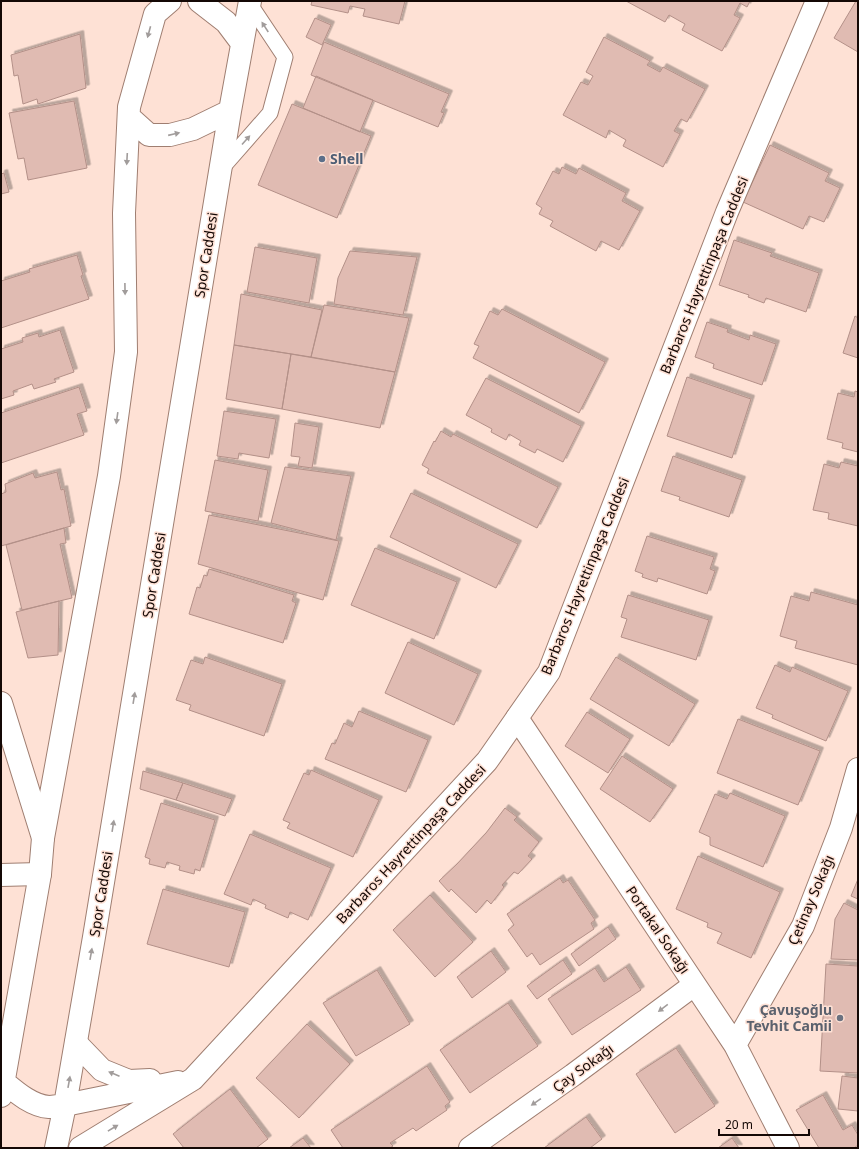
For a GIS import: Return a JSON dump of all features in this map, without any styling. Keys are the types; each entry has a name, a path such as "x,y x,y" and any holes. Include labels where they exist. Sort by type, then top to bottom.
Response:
{"street":[{"path":"170,1 154,14 129,107 124,213 126,352 109,476 43,838 40,874 2,1087 12,1089 37,1104 50,1107 193,1079"},
{"path":"199,1 226,22 241,42"},
{"name":"Barbaros Hayrettinpaşa Caddesi","path":"80,1148 193,1079 488,761 549,672 728,212 817,1"},
{"name":"Spor Caddesi","path":"56,1148 76,1043 241,42 250,2"},
{"path":"129,117 149,136 170,135 193,129 230,111"},
{"path":"1,703 43,838"},
{"name":"Portakal Sokağı","path":"517,718 735,1045 788,1148"},
{"name":"Çetinay Sokağı","path":"735,1045 803,926 841,828 858,768"},
{"path":"1,875 40,874"},
{"name":"Çay Sokağı","path":"470,1148 573,1076 694,985"},
{"path":"76,1043 102,1070 129,1081 193,1079"}],"lane":[{"path":"220,169 270,114 285,58 250,2"}],"building":[{"path":"312,1 405,1 399,24 363,16 365,9 350,6 348,13 311,5"},
{"path":"626,1 750,1 747,7 740,3 734,15 740,18 722,51 682,30 685,24 669,15 665,22"},
{"path":"856,1 858,1 858,52 834,38"},
{"path":"315,18 331,25 322,45 306,37"},
{"path":"80,34 86,88 38,104 37,99 23,104 18,75 14,76 11,55"},
{"path":"604,37 650,61 647,65 660,72 663,67 705,89 687,122 681,119 674,131 680,134 663,167 623,146 626,140 609,130 606,138 563,115 581,82 588,85 593,76 586,72"},
{"path":"324,42 449,94 441,112 444,113 438,127 311,75"},
{"path":"316,76 373,100 360,132 303,108"},
{"path":"74,101 87,168 28,180 24,158 18,159 9,113"},
{"path":"292,104 371,136 337,218 258,185"},
{"path":"770,145 829,173 825,181 840,188 824,222 809,216 803,229 743,202"},
{"path":"562,167 576,174 579,168 626,193 622,201 640,211 619,250 601,241 596,251 550,226 553,221 539,214 542,208 536,204 553,171 559,174"},
{"path":"4,173 9,192 1,194 1,174"},
{"path":"734,240 772,253 770,256 819,273 806,312 766,298 764,303 748,297 749,295 719,285"},
{"path":"255,247 317,258 309,303 247,292"},
{"path":"350,251 417,257 403,315 334,304 338,278"},
{"path":"77,255 83,275 81,276 89,299 1,328 1,281 30,272 29,269"},
{"path":"241,294 322,310 311,357 234,345"},
{"path":"324,305 409,318 395,372 311,357"},
{"path":"502,309 605,362 579,413 473,358 479,346 474,344 490,311 498,315"},
{"path":"855,316 858,318 858,358 843,353"},
{"path":"707,322 728,329 727,332 749,340 750,335 776,344 762,385 713,368 714,364 695,357"},
{"path":"60,330 74,372 54,379 56,382 34,389 32,384 13,391 14,395 1,399 1,349 23,342 22,338 38,333 39,337"},
{"path":"234,345 291,354 282,409 226,399"},
{"path":"291,354 395,372 380,428 282,409"},
{"path":"687,377 751,399 732,458 667,436"},
{"path":"486,378 581,426 563,462 537,449 535,453 519,445 521,441 509,434 506,440 491,432 492,429 466,415"},
{"path":"79,387 87,411 77,414 84,435 1,463 1,413"},
{"path":"855,391 858,392 858,452 842,448 843,443 827,439 838,393 854,397"},
{"path":"224,411 276,419 269,458 239,453 238,459 217,456"},
{"path":"295,423 319,427 312,468 298,466 300,457 291,456"},
{"path":"441,431 451,437 453,434 558,487 537,528 427,473 429,469 422,465 434,441 435,442"},
{"path":"673,456 742,480 729,517 679,500 680,497 661,491"},
{"path":"215,460 268,470 258,521 205,511"},
{"path":"841,462 858,466 858,526 828,519 829,513 813,510 824,464 839,468"},
{"path":"285,467 351,476 336,540 271,523"},
{"path":"57,472 61,490 64,489 71,526 1,546 1,494 6,492 5,484 33,473 35,478"},
{"path":"411,493 518,544 496,588 390,537"},
{"path":"209,515 339,541 323,600 198,564"},
{"path":"64,528 66,543 60,544 72,598 22,610 6,545"},
{"path":"647,536 714,557 710,569 715,571 707,594 658,578 657,582 642,577 643,574 635,571"},
{"path":"375,548 457,582 434,639 351,605"},
{"path":"209,569 294,595 292,601 296,603 283,643 189,614 197,587 200,588 204,575 207,576"},
{"path":"811,592 858,605 858,665 795,648 797,641 780,636 791,596 809,601"},
{"path":"628,595 709,620 696,660 621,637 627,619 621,617"},
{"path":"59,601 58,655 28,658 16,612"},
{"path":"408,642 478,674 454,725 385,693"},
{"path":"205,657 282,684 264,736 189,710 191,705 176,700 191,660 203,664"},
{"path":"616,657 695,704 669,746 590,699"},
{"path":"775,665 790,672 792,667 848,691 826,741 772,718 773,715 756,708"},
{"path":"359,711 428,740 406,792 325,759 332,743 335,744 344,723 352,727"},
{"path":"587,712 630,739 608,773 565,746"},
{"path":"738,719 820,751 798,805 717,773"},
{"path":"622,756 673,789 650,822 600,789"},
{"path":"311,770 379,800 353,857 287,828 290,823 283,820 304,773 309,775"},
{"path":"143,771 183,783 176,800 140,789"},
{"path":"183,783 232,799 225,816 176,800"},
{"path":"730,793 785,816 763,867 710,845 710,837 699,832 715,794 727,799"},
{"path":"161,803 215,820 200,871 195,869 194,874 179,870 180,866 167,862 165,868 149,864 150,859 145,857"},
{"path":"505,808 517,817 514,820 539,842 528,856 532,859 518,874 514,872 502,885 504,887 491,904 487,900 476,913 451,889 449,892 439,881 486,833"},
{"path":"250,834 331,868 308,920 290,912 288,918 265,908 266,905 253,899 251,905 224,894"},
{"path":"698,856 780,892 751,958 717,943 722,933 707,927 708,923 676,909"},
{"path":"560,878 563,883 568,880 595,920 591,923 594,929 540,965 532,953 527,957 508,930 514,925 507,914"},
{"path":"858,879 858,899 851,896"},
{"path":"163,889 245,912 229,967 147,944"},
{"path":"430,895 473,942 435,977 393,930"},
{"path":"844,903 858,910 858,960 831,959 835,919"},
{"path":"608,927 616,939 579,966 571,954"},
{"path":"491,951 506,972 472,998 457,977"},
{"path":"563,960 572,974 537,999 527,986"},
{"name":"Çavuşoğlu Tevhit Camii","path":"826,964 858,966 858,1073 820,1071"},
{"path":"626,967 641,990 572,1035 548,999 595,968 604,982"},
{"path":"377,970 410,1024 356,1056 323,1003"},
{"path":"508,1003 538,1046 470,1093 440,1050"},
{"path":"307,1024 350,1064 299,1118 256,1078"},
{"path":"676,1048 715,1106 675,1133 636,1074"},
{"path":"427,1066 450,1102 445,1106 447,1110 416,1131 413,1128 390,1143 393,1146 390,1148 343,1148 331,1130"},
{"path":"842,1076 858,1078 858,1111 838,1109"},
{"path":"230,1089 268,1139 256,1148 184,1148 173,1134"},
{"path":"823,1095 843,1130 852,1125 858,1135 858,1145 854,1148 819,1148 796,1110"},
{"path":"586,1117 602,1139 590,1148 544,1148"},
{"path":"303,1138 311,1148 289,1148"},
{"path":"732,1138 739,1148 718,1148"}],"place":[{"name":"Shell","path":"322,159"},
{"name":"Çavuşoğlu Tevhit Camii","path":"840,1018"}]}
